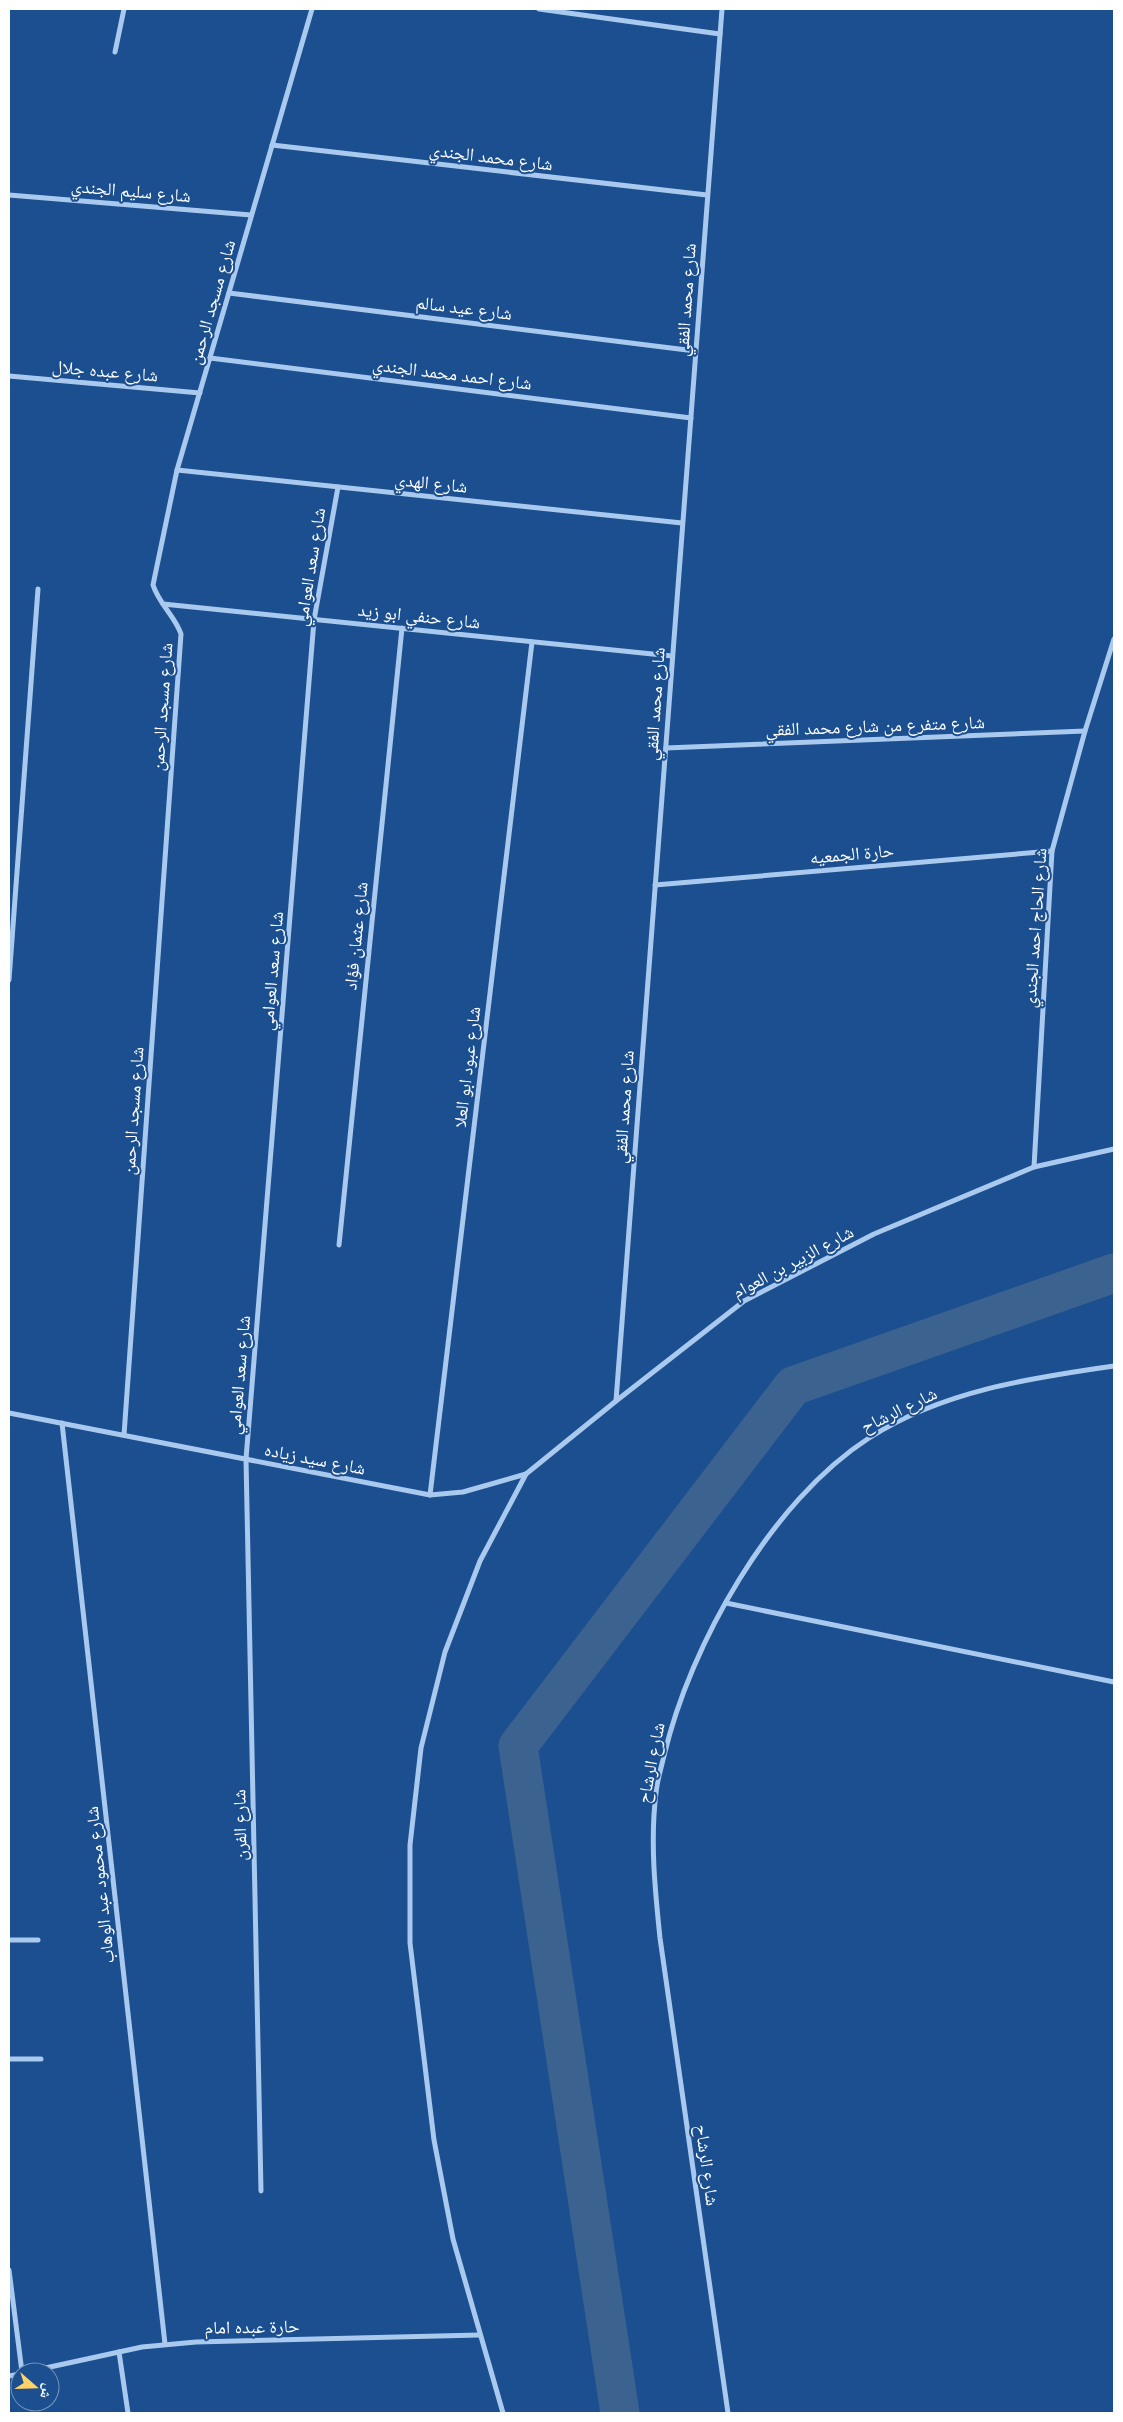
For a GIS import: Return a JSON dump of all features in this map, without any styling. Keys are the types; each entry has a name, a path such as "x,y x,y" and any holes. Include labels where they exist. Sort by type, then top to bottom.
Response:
{"street":[{"path":"115,52 124,9"},
{"name":"شارع مسجد الرحمن","path":"124,1435 181,634 174,619 162,604 153,585 177,470 312,9"},
{"path":"539,9 720,34"},
{"name":"شارع محمد الفقي","path":"616,1400 722,9"},
{"name":"شارع محمد الجندي","path":"272,146 707,195"},
{"name":"شارع سليم الجندي","path":"9,194 251,215"},
{"name":"شارع عيد سالم","path":"229,293 695,352"},
{"name":"شارع احمد محمد الجندي","path":"210,358 690,418"},
{"name":"شارع عبده جلال","path":"9,376 200,393"},
{"name":"شارع الهدي","path":"177,470 682,523"},
{"name":"شارع سعد العوامي","path":"246,1459 314,620 338,487"},
{"path":"9,980 38,589"},
{"name":"شارع حنفي ابو زيد","path":"162,604 672,656"},
{"name":"شارع عثمان فؤاد","path":"338,1246 402,628"},
{"name":"شارع الحاج احمد الجندي","path":"1034,1167 1052,851 1085,731 1113,653 1114,639"},
{"name":"شارع عبود ابو العلا","path":"430,1495 532,642"},
{"name":"شارع متفرع من شارع محمد الفقي","path":"666,748 1085,731"},
{"name":"حارة الجمعيه","path":"655,885 1052,851"},
{"name":"شارع الزبير بن العوام","path":"526,1474 616,1400 744,1301 874,1234 1034,1167 1114,1149"},
{"name":"شارع الرشاح","path":"728,2413 660,1938 653,1865 656,1792 671,1728 693,1666 726,1603 786,1512 837,1463 869,1438 914,1414 1003,1384 1114,1366"},
{"name":"شارع سيد زياده","path":"9,1413 430,1495 463,1492 526,1474"},
{"name":"شارع محمود عبد الوهاب","path":"62,1424 166,2344"},
{"name":"شارع الفرن","path":"246,1459 261,2191"},
{"path":"503,2413 479,2335 453,2239 434,2140 410,1943 410,1845 421,1748 445,1652 480,1560 526,1474"},
{"path":"726,1603 1114,1682"},
{"path":"9,1940 38,1940"},
{"path":"9,2059 41,2060"},
{"path":"9,2270 20,2362"},
{"name":"حارة عبده امام","path":"60,2365 166,2344 479,2335"},
{"path":"119,2352 128,2413"}],"waterway":[{"path":"620,2413 518,1746 793,1386 1114,1273"}]}
